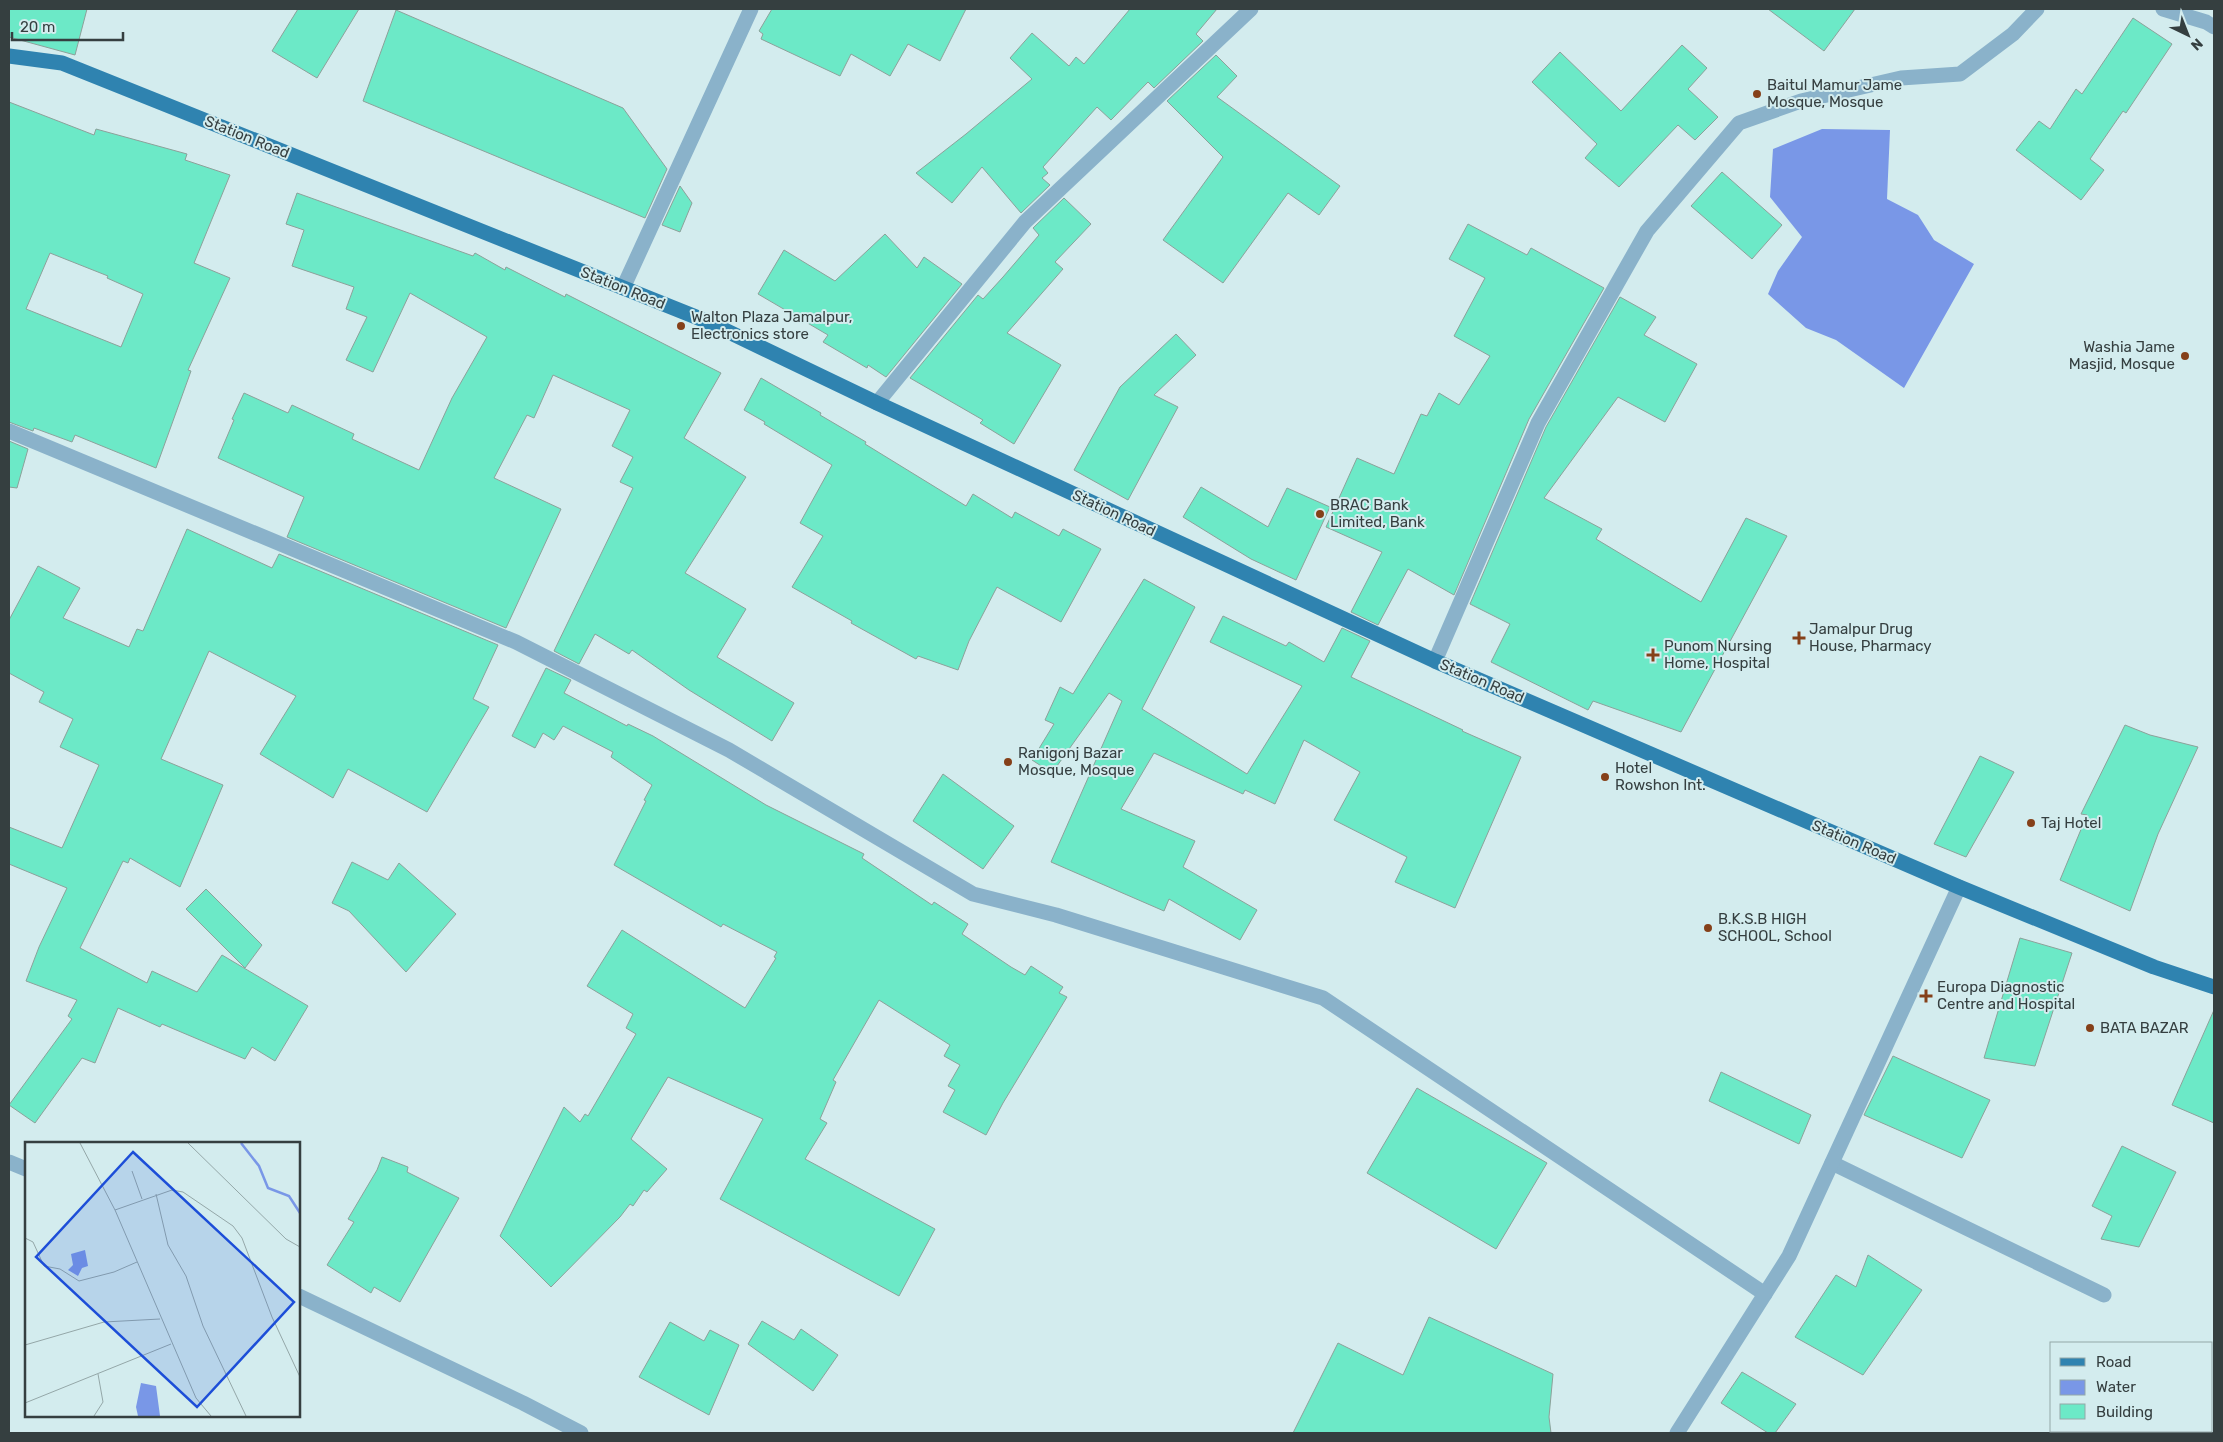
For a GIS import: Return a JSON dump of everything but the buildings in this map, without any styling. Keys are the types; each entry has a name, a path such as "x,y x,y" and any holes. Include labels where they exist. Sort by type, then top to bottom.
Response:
{"main road":[{"name":"Station Road","path":"9,56 62,63 706,321 877,403 1435,661 1959,887 2154,967 2214,987"}],"street":[{"path":"623,288 751,9"},
{"path":"877,403 1025,222 1250,9"},
{"path":"1435,661 1538,423 1547,407 1647,231 1739,123 1801,101 1901,78 1960,74 2013,34 2037,9"},
{"path":"2163,9 2214,26"},
{"path":"9,431 516,642 729,750 973,894 1056,915 1323,998 1765,1294"},
{"path":"1677,1433 1789,1256 1959,887"},
{"path":"9,1162 25,1169"},
{"path":"1832,1163 2104,1295"},
{"path":"300,1296 523,1403 581,1433"}],"water":[{"path":"1822,129 1890,130 1887,199 1918,215 1934,240 1974,264 1904,388 1836,340 1806,328 1768,294 1778,271 1802,237 1770,197 1773,149"}],"place":[{"name":"Baitul Mamur Jame Mosque, Mosque","path":"1757,94"},
{"name":"Walton Plaza Jamalpur, Electronics store","path":"681,326"},
{"name":"Washia Jame Masjid, Mosque","path":"2185,356"},
{"name":"BRAC Bank Limited, Bank","path":"1320,514"},
{"name":"Jamalpur Drug House, Pharmacy","path":"1799,638"},
{"name":"Punom Nursing Home, Hospital","path":"1653,655"},
{"name":"Ranigonj Bazar Mosque, Mosque","path":"1008,762"},
{"name":"Hotel Rowshon Int.","path":"1605,777"},
{"name":"Taj Hotel","path":"2031,823"},
{"name":"B.K.S.B HIGH SCHOOL, School","path":"1708,928"},
{"name":"Europa Diagnostic Centre and Hospital","path":"1926,996"},
{"name":"BATA BAZAR","path":"2090,1028"}]}
